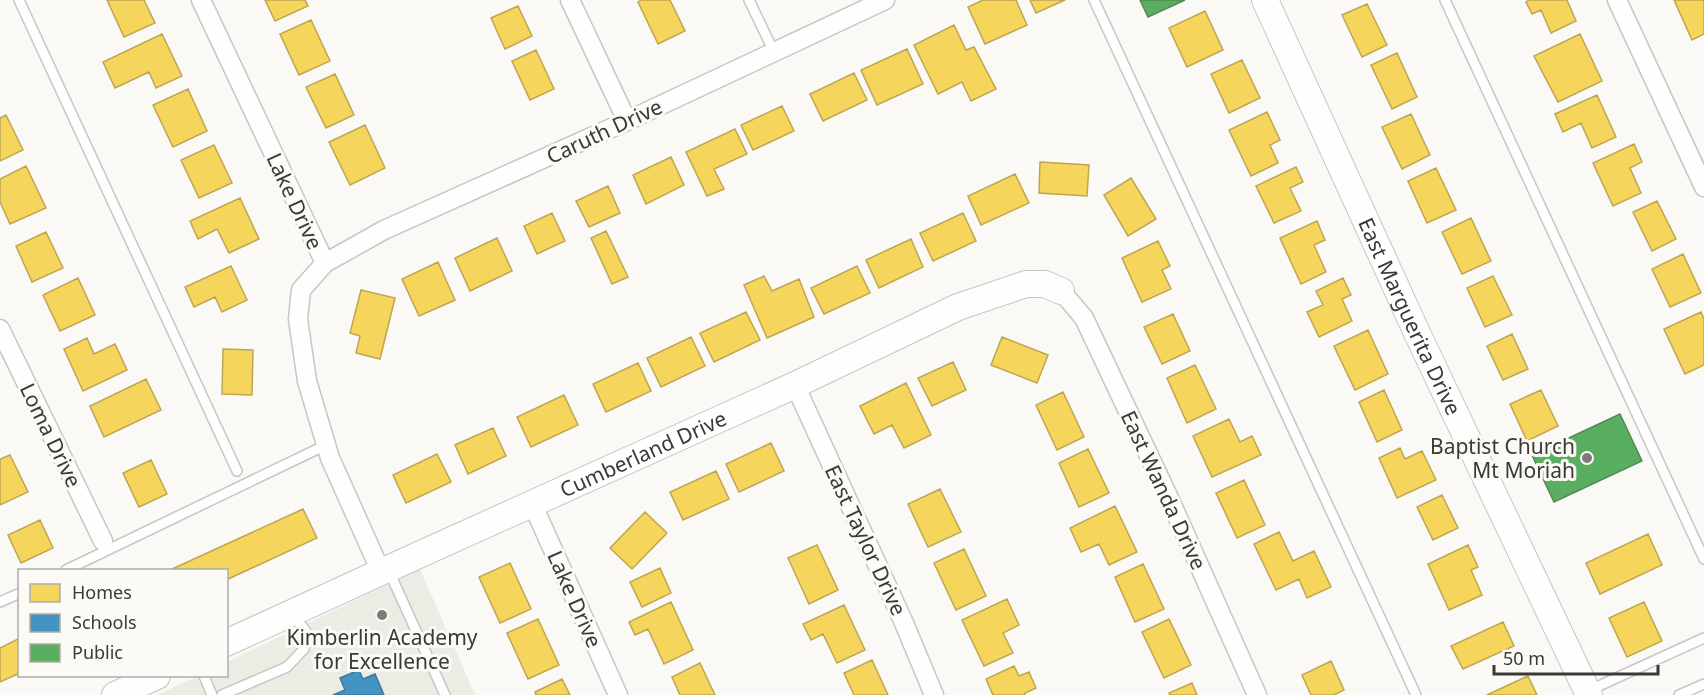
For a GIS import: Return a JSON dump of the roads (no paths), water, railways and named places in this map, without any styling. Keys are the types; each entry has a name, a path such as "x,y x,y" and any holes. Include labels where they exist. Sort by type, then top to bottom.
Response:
{"street":[{"name":"Lake Drive","path":"201,0 325,264 301,290 298,319 307,381 330,458 384,570"},
{"path":"570,0 627,121"},
{"name":"Caruth Drive","path":"325,264 384,230 627,121 885,0"},
{"name":"East Marguerita Drive","path":"1265,0 1422,344 1588,693"},
{"path":"1617,0 1704,187"},
{"name":"Cumberland Drive","path":"228,642 795,385 958,307 1026,284 1045,284 1061,291"},
{"name":"East Wanda Drive","path":"1061,291 1084,318 1257,695"},
{"name":"Loma Drive","path":"0,330 103,542"},
{"name":"East Taylor Drive","path":"795,385 934,695"},
{"name":"Lake Drive","path":"532,503 618,695"},
{"path":"128,692 154,677"}],"lane":[{"path":"19,0 237,471"},
{"path":"749,0 774,52"},
{"path":"1094,0 1416,695"},
{"path":"1445,0 1704,559"},
{"path":"68,569 326,445"},
{"path":"384,570 445,695"},
{"path":"0,602 18,594"},
{"path":"222,695 288,667 304,649 307,633 292,613"},
{"path":"1588,693 1704,638"},
{"path":"205,677 212,695"},
{"path":"1679,695 1704,684"}],"place":[{"name":"Baptist Church Mt Moriah","path":"1587,458"},
{"name":"Kimberlin Academy for Excellence","path":"382,615"}]}
